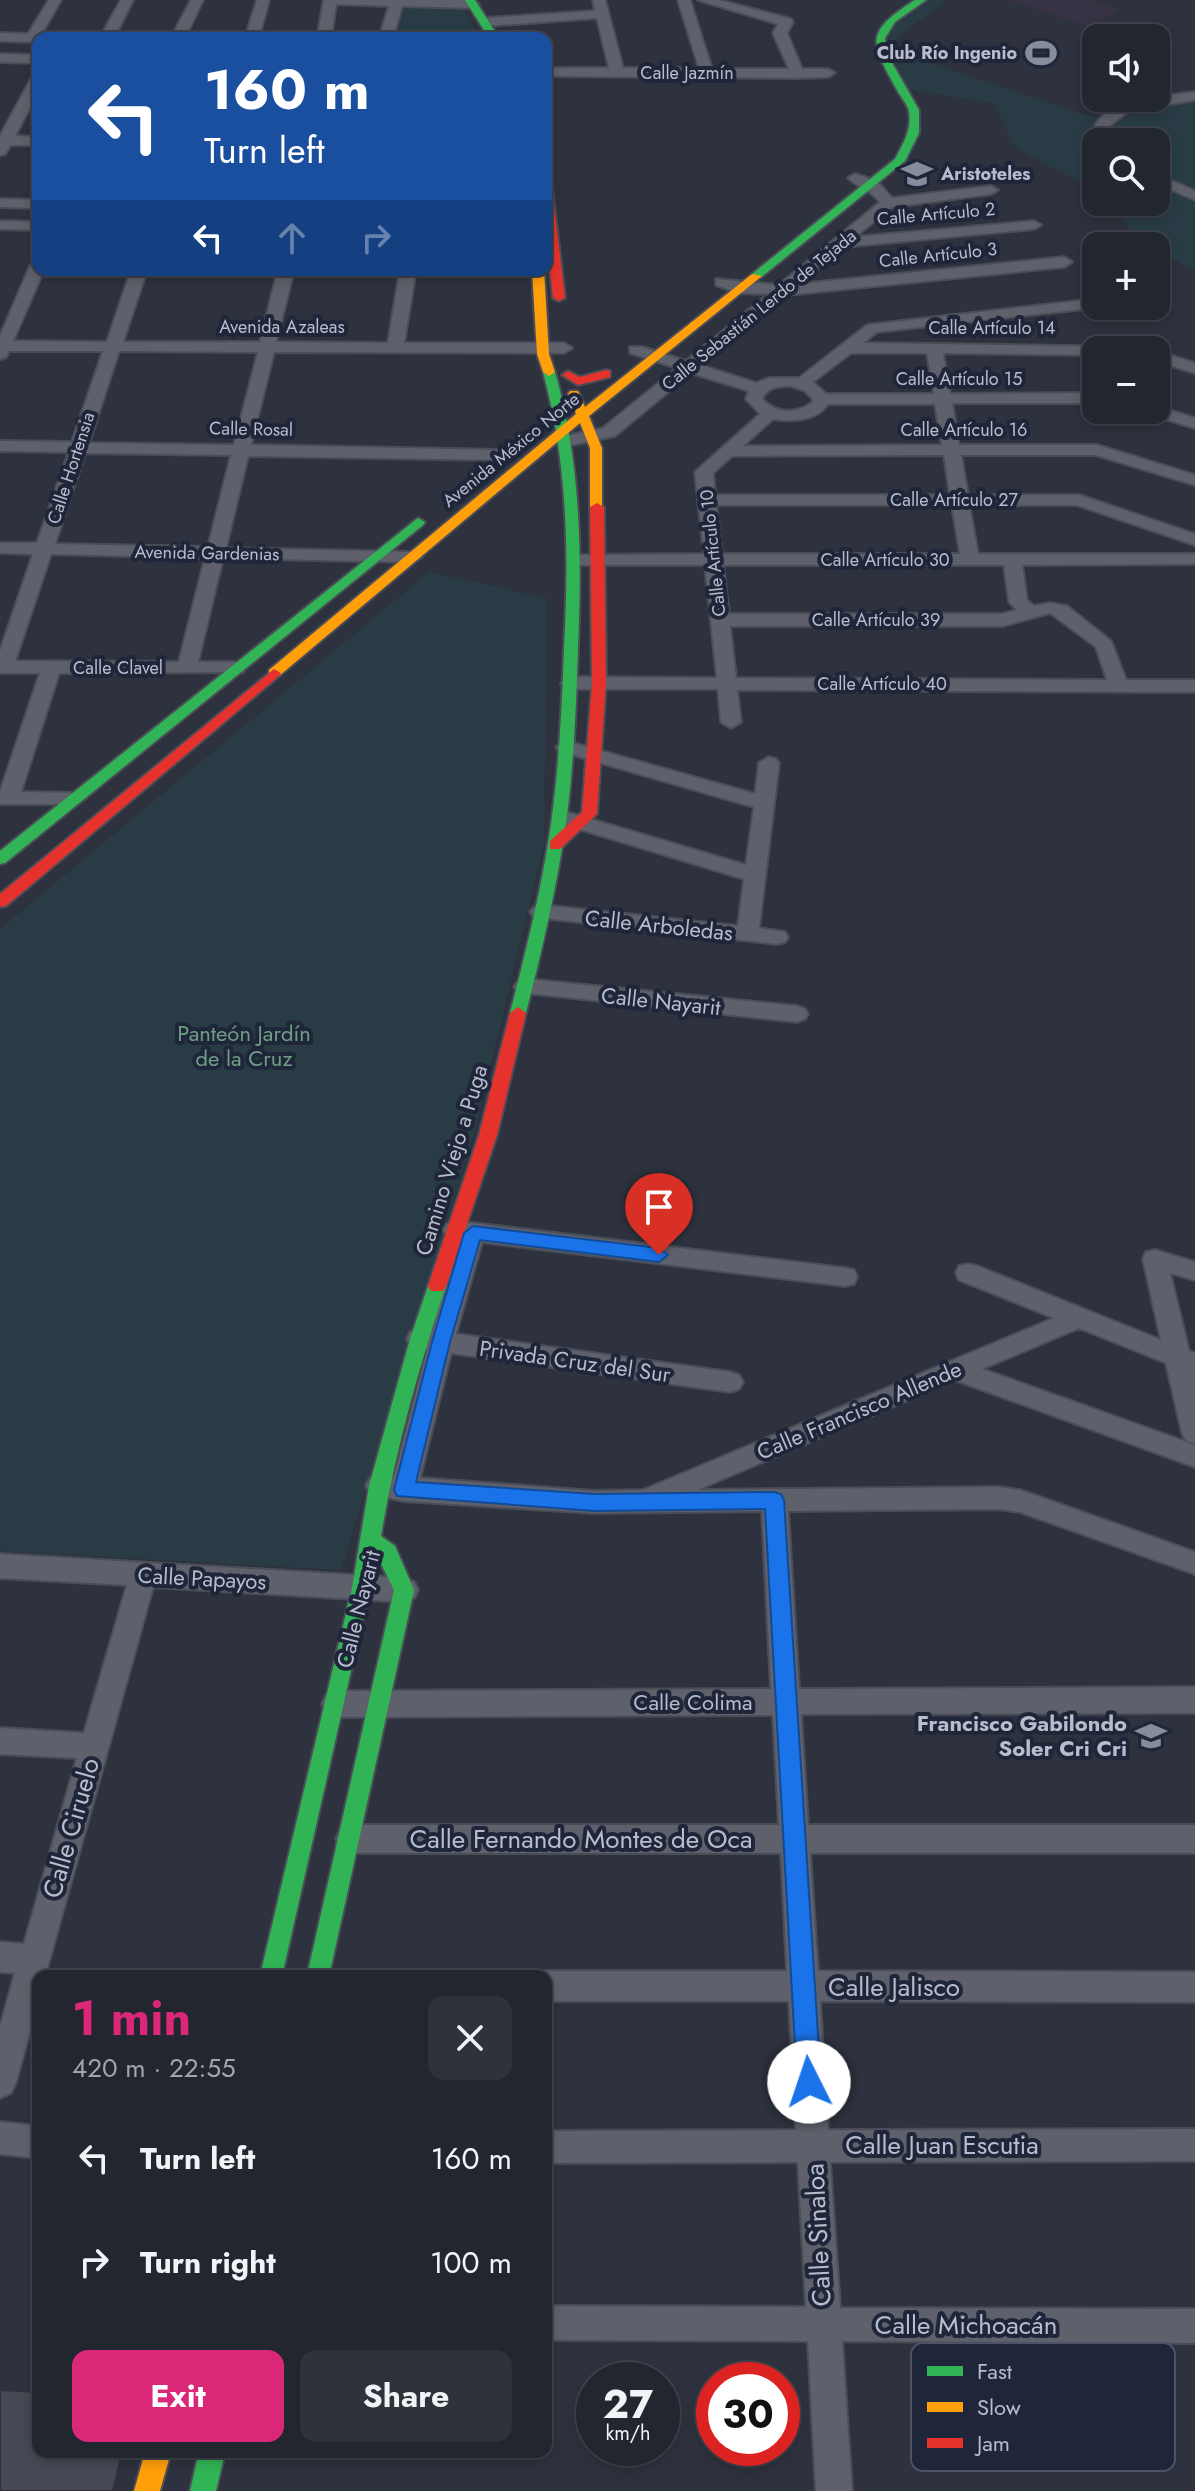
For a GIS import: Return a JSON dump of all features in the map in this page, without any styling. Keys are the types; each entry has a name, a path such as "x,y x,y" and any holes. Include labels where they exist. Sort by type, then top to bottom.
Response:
{"main road":[{"name":"Avenida México Norte","path":"864,181 890,145 898,119 861,44 866,26 872,19 900,0"},
{"name":"Avenida México Norte","path":"573,409 606,374 636,350 729,285 864,181 900,161 917,132 914,103 881,52 879,36 887,21 921,0"},
{"path":"472,2 490,30"},
{"path":"552,234 573,409 566,435 573,476 575,560 566,747 555,845"},
{"path":"538,276 543,348 596,448 599,683 589,814 555,845"},
{"name":"Avenida México Norte","path":"537,428 573,409 655,356 729,285"},
{"path":"568,375 578,381 606,374"},
{"name":"Avenida México Norte","path":"0,902 413,557 566,435"},
{"name":"Avenida México Norte","path":"478,473 507,450"},
{"name":"Avenida México Norte","path":"0,859 432,510"},
{"name":"Camino Viejo a Puga","path":"464,1231 525,987 555,845"},
{"path":"371,1540 392,1488"},
{"name":"Calle Nayarit","path":"272,1970 336,1704 371,1540 388,1552 404,1590 319,1970"},
{"path":"203,2491 211,2458"}],"street":[{"path":"38,32 55,0"},
{"path":"110,32 127,0"},
{"path":"181,32 197,0"},
{"path":"254,32 263,0"},
{"path":"325,32 330,0 472,2"},
{"path":"684,0 707,73"},
{"path":"704,0 786,22 780,33 798,74"},
{"path":"388,32 397,1"},
{"path":"490,30 600,7 617,73"},
{"path":"0,37 32,38"},
{"path":"0,58 32,59"},
{"name":"Calle Jazmín","path":"552,72 828,73"},
{"path":"2,144 32,90"},
{"path":"1101,128 1125,108 1195,96"},
{"path":"2,144 32,142"},
{"path":"864,181 888,203 991,190"},
{"path":"1170,184 1195,196"},
{"path":"0,203 32,204"},
{"name":"Calle Sebastián Lerdo de Tejada","path":"566,435 591,437 609,432 888,203"},
{"path":"0,225 32,226"},
{"name":"Calle Artículo 2","path":"842,243 1034,225"},
{"name":"Calle Artículo 3","path":"729,285 785,290 1064,262"},
{"path":"1,349 34,276"},
{"name":"Calle Hortensia","path":"2,667 137,276"},
{"path":"187,668 285,276"},
{"path":"395,348 407,276"},
{"path":"802,383 873,328 1082,306"},
{"name":"Avenida Azaleas","path":"1,349 113,346 543,348 563,333"},
{"name":"Calle Artículo 14","path":"847,348 1082,349"},
{"path":"934,348 970,560"},
{"path":"636,350 758,389 777,381 802,383 816,389 821,399 820,405 805,414 770,413 754,399 758,389"},
{"path":"1170,360 1195,368"},
{"name":"Calle Artículo 15","path":"821,399 1082,398"},
{"name":"Calle Artículo 10","path":"731,722 704,472 770,413"},
{"path":"1170,415 1195,423"},
{"name":"Calle Rosal","path":"0,446 507,450"},
{"name":"Calle Artículo 16","path":"728,451 1097,450 1195,480"},
{"name":"Calle Artículo 27","path":"707,500 1079,500 1192,535"},
{"name":"Avenida Gardenias","path":"0,548 413,557"},
{"path":"1012,559 1018,602 1031,612"},
{"name":"Calle Artículo 30","path":"575,560 1195,559"},
{"name":"Calle Artículo 39","path":"720,620 1003,620 1050,608 1061,610 1104,645 1118,685"},
{"name":"Calle Clavel","path":"2,667 236,668"},
{"path":"51,668 4,798 76,798"},
{"name":"Calle Artículo 40","path":"570,683 1195,686"},
{"path":"566,747 764,803"},
{"path":"748,934 769,763"},
{"path":"558,816 756,875"},
{"name":"Calle Arboledas","path":"541,912 777,937"},
{"name":"Calle Nayarit","path":"525,987 797,1014"},
{"path":"845,1277 464,1231 430,1341 392,1488 594,1502 998,1498 1020,1501 1195,1563"},
{"path":"1195,1271 1155,1259 1187,1361 1195,1433"},
{"path":"968,1273 1187,1361"},
{"name":"Calle Francisco Allende","path":"639,1502 1078,1318"},
{"name":"Privada Cruz del Sur","path":"430,1341 730,1382"},
{"path":"955,1370 1195,1456"},
{"name":"Calle Sinaloa","path":"774,1500 834,2491"},
{"name":"Calle Papayos","path":"0,1566 404,1590"},
{"name":"Calle Ciruelo","path":"0,2082 143,1575"},
{"name":"Calle Colima","path":"336,1704 1195,1700"},
{"path":"0,1741 95,1746"},
{"name":"Calle Fernando Montes de Oca","path":"351,1839 1195,1839"},
{"path":"0,1957 34,1960"},
{"name":"Calle Jalisco","path":"552,1986 1195,1987"},
{"path":"0,2138 32,2141"},
{"name":"Calle Juan Escutia","path":"552,2147 1195,2145"},
{"name":"Calle Michoacán","path":"552,2323 1195,2326"}],"shaded area":[{"path":"1008,0 1091,0 1120,9 1094,24 1082,25"}],"green space":[{"path":"931,0 948,0 896,38 894,45 900,53 1110,123 1139,112 1170,112 1170,105 1195,101 1195,270 1170,258 1170,232 1131,232 1122,216 1170,216 1170,128 1082,128 1082,182 1013,145 995,104 902,88 887,31"},
{"path":"402,4 461,6 476,32 395,32"},
{"name":"Panteón Jardín de la Cruz","path":"429,572 547,598 544,844 475,1130 341,1570 0,1551 0,929"}],"building":[{"path":"0,2390 32,2392 32,2458 121,2458 113,2491 0,2491"}],"traffic: fast":[{"path":"470,0 490,32"},
{"path":"756,276 900,161 914,133 914,110 882,54 880,38 891,20 921,0"},
{"path":"518,1013 555,847 570,688 573,503 565,438 549,372"},
{"path":"0,859 418,522"},
{"path":"272,1970 362,1588 379,1486 419,1339 437,1286"},
{"path":"319,1970 404,1590 388,1552 371,1540"},
{"path":"203,2491 211,2458"}],"traffic: slow":[{"path":"538,276 543,354 549,372"},
{"path":"274,673 565,429 756,276"},
{"path":"574,394 596,448 597,507"},
{"path":"147,2491 156,2458"}],"traffic: jam":[{"path":"552,234 559,298"},
{"path":"568,375 578,381 606,374"},
{"path":"555,845 589,814 599,683 597,507"},
{"path":"0,902 274,673"},
{"path":"437,1286 488,1135 518,1013"}],"place":[{"name":"Club Río Ingenio","path":"1041,53"},
{"name":"Aristoteles","path":"917,174"},
{"name":"Francisco Gabilondo Soler Cri Cri","path":"1151,1736"}],"route":[{"path":"659,1255 473,1233 441,1342 404,1490 594,1502 774,1500 809,2082"}]}
